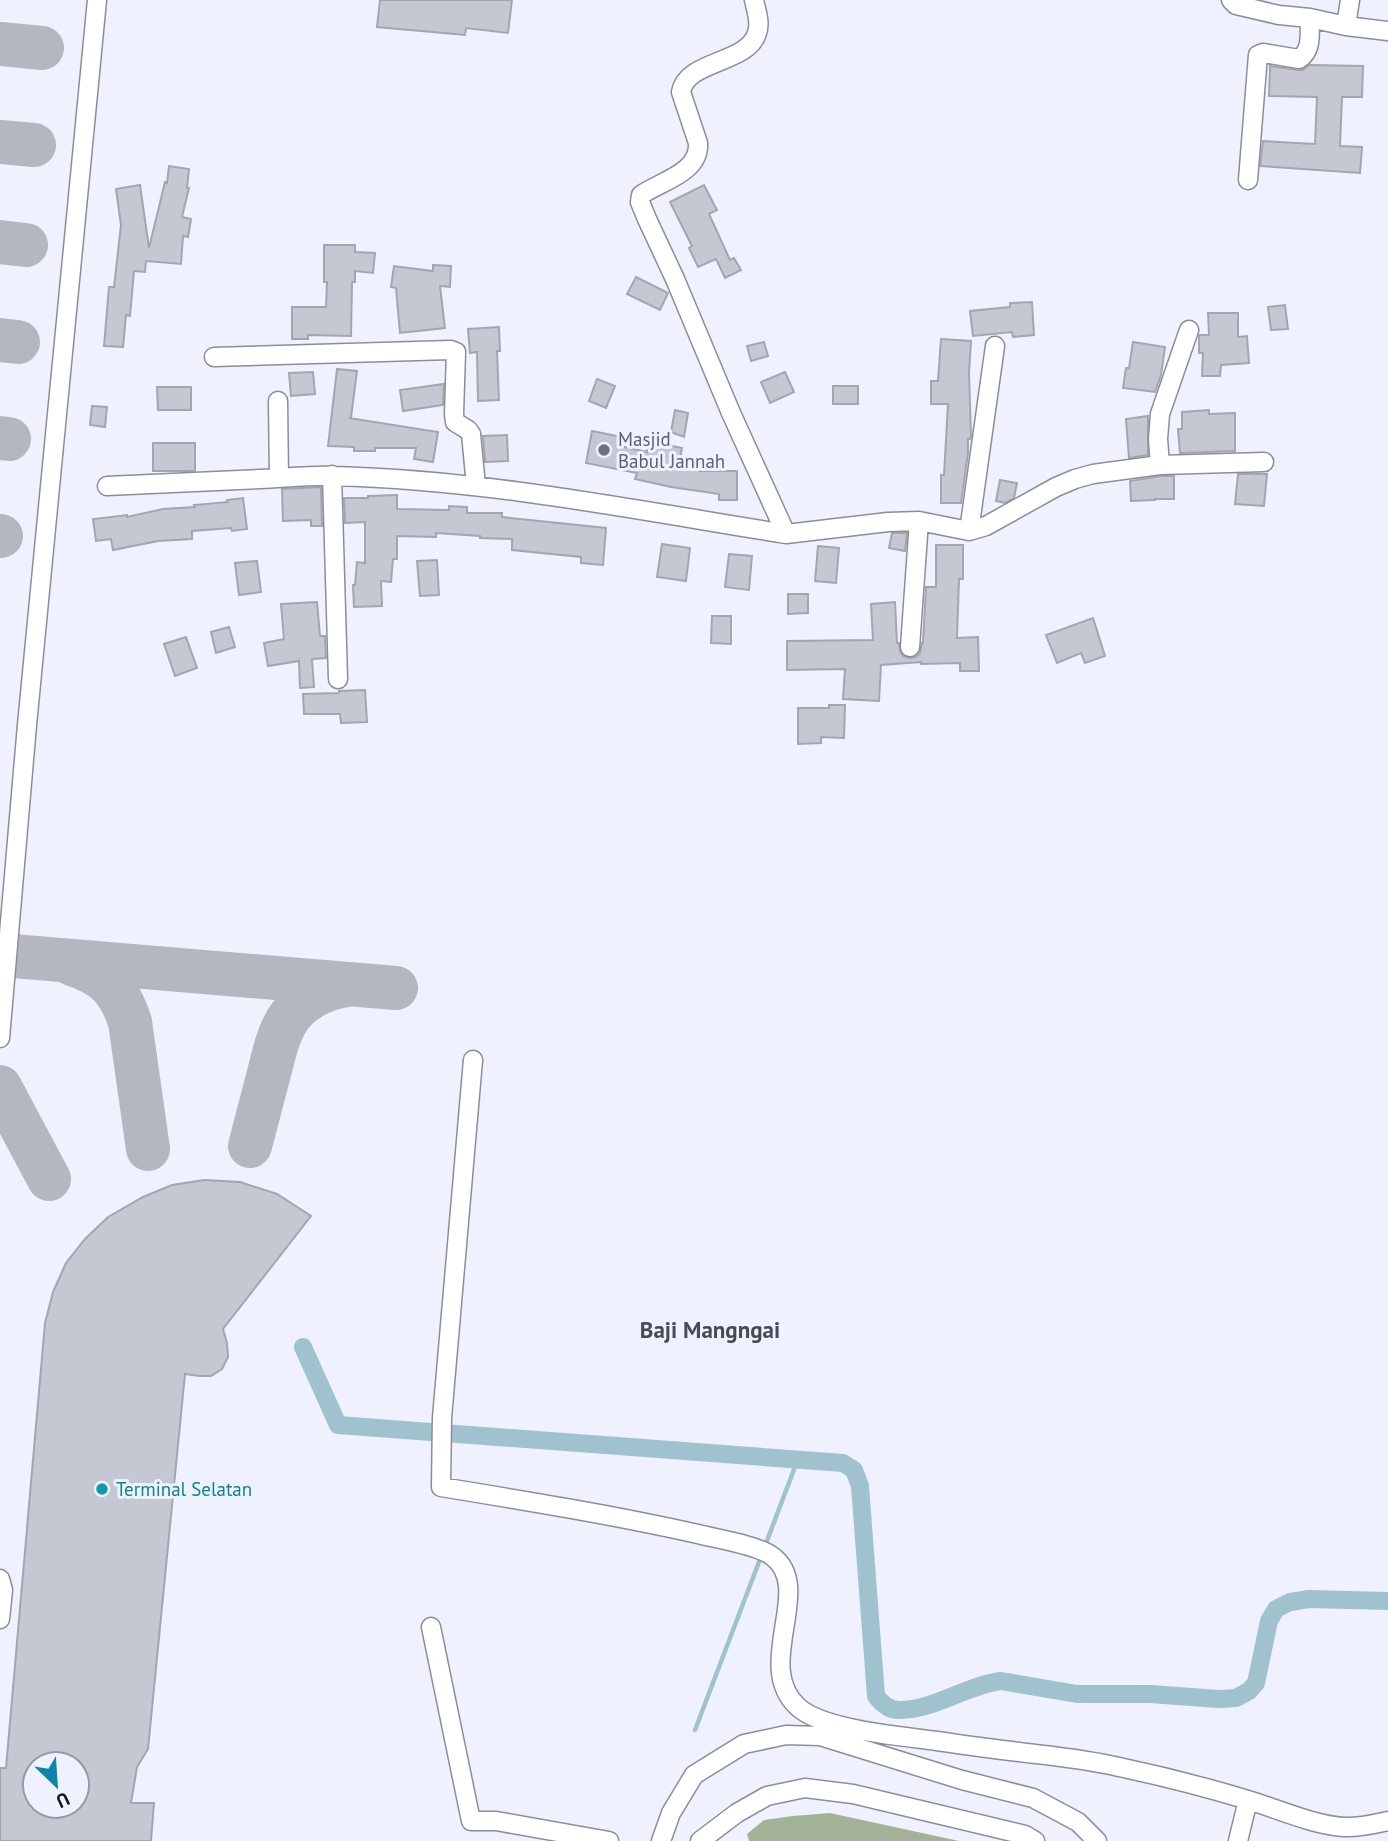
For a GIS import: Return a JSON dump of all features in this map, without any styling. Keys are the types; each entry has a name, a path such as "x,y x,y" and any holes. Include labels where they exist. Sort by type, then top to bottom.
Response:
{"street":[{"path":"0,1038 29,698 97,0"},
{"path":"754,0 759,30 754,40 745,48 689,76 682,84 681,92 698,143 696,157 684,171 641,195 640,202 786,534"},
{"path":"1231,0 1236,5 1279,15 1388,31"},
{"path":"1346,26 1350,0"},
{"path":"1248,180 1258,55 1263,53 1299,59 1305,55 1308,50 1310,18"},
{"path":"1160,464 1160,414 1189,330"},
{"path":"969,531 995,346"},
{"path":"214,356 456,352 455,422 471,434 476,486"},
{"path":"278,401 279,478"},
{"path":"107,486 332,475 432,481 592,501 786,534 888,522 919,522 969,531 986,526 1056,487 1093,474 1160,464 1264,462"},
{"path":"332,475 338,679"},
{"path":"910,648 919,522"},
{"path":"473,1060 442,1418 441,1487 626,1518 741,1544 772,1555 787,1575 790,1590 783,1629 780,1672 795,1704 806,1714 825,1722 873,1732 1116,1766 1248,1800 1327,1825 1346,1827 1388,1821"},
{"path":"0,1579 3,1590 0,1619"},
{"path":"431,1627 471,1822 496,1821 608,1841"},
{"path":"660,1841 671,1813 694,1776 744,1744 786,1735 820,1736 962,1780 1033,1798 1078,1822 1097,1841"},
{"path":"700,1841 737,1813 766,1796 805,1788 853,1794 1025,1835 1035,1841"},
{"path":"1238,1841 1248,1800"}],"green space":[{"path":"830,1813 959,1841 749,1841 747,1834 764,1820"}],"building":[{"path":"380,0 512,0 508,33 466,28 465,35 377,27"},
{"path":"1309,65 1363,66 1362,97 1342,97 1340,146 1362,147 1360,173 1260,166 1263,141 1315,144 1317,97 1269,96 1270,66 1303,70"},
{"path":"169,166 189,169 189,188 182,217 191,219 188,237 183,236 181,264 146,261 145,272 134,271 130,316 126,315 123,347 104,346 109,287 114,287 121,225 116,189 140,185 149,248"},
{"path":"704,185 717,210 709,214 730,260 734,258 741,270 725,278 716,259 698,267 689,248 692,246 670,202"},
{"path":"324,245 355,245 355,252 375,253 373,273 355,271 355,282 352,282 351,336 308,335 308,339 292,339 292,307 326,307"},
{"path":"433,265 451,266 450,287 440,286 445,328 400,333 396,288 391,287 394,266 433,271"},
{"path":"636,277 668,293 660,310 627,294"},
{"path":"1032,302 1034,335 1013,337 1012,332 973,336 970,311 1010,307 1010,303"},
{"path":"1285,305 1288,329 1271,330 1268,307"},
{"path":"1208,313 1238,313 1238,337 1247,336 1249,363 1221,365 1220,376 1202,376 1203,353 1199,353 1199,335 1209,335"},
{"path":"499,327 499,400 478,401 477,352 470,353 468,329"},
{"path":"941,339 971,341 971,436 968,439 961,503 941,503 948,404 931,404 931,381 938,381"},
{"path":"764,342 768,356 751,361 747,346"},
{"path":"1133,342 1165,347 1161,375 1155,392 1123,388"},
{"path":"337,369 357,371 349,418 438,432 433,462 414,459 416,448 354,451 354,447 328,446"},
{"path":"313,372 315,394 291,396 289,373"},
{"path":"785,372 794,392 770,403 761,382"},
{"path":"597,379 615,386 606,408 589,401"},
{"path":"444,384 443,405 403,411 400,390"},
{"path":"833,386 858,386 858,404 833,404"},
{"path":"157,387 191,387 191,410 158,410"},
{"path":"92,406 107,407 105,427 90,425"},
{"path":"675,410 688,413 684,437 671,432"},
{"path":"1209,410 1209,414 1235,413 1235,451 1180,453 1178,429 1182,429 1182,412"},
{"path":"1148,416 1148,455 1129,458 1126,419"},
{"path":"592,431 622,437 620,446 647,452 648,441 682,448 679,463 701,466 700,471 737,471 737,500 719,500 719,494 635,479 637,473 586,463"},
{"path":"507,435 508,461 485,462 483,436"},
{"path":"153,443 195,443 195,471 153,471"},
{"path":"1238,474 1267,474 1264,506 1235,504"},
{"path":"1174,476 1174,499 1131,501 1130,481"},
{"path":"1000,480 1017,483 1014,498 1005,503 996,501"},
{"path":"321,487 322,526 311,526 311,520 283,521 282,489"},
{"path":"397,495 397,509 449,510 449,506 467,507 467,513 502,513 502,517 606,528 603,565 581,563 581,557 512,550 512,539 436,533 436,537 397,536 397,559 393,559 391,582 381,581 382,606 354,607 353,585 357,562 365,563 365,522 345,523 344,498"},
{"path":"243,498 247,529 192,531 192,539 158,541 113,550 111,539 96,541 93,519 127,517"},
{"path":"892,533 907,533 905,551 889,548"},
{"path":"662,544 690,548 686,581 657,577"},
{"path":"936,545 963,545 963,579 959,579 957,638 978,637 979,671 960,671 960,663 881,665 879,701 843,699 845,669 787,670 787,641 873,640 871,604 895,602 897,643 900,651 903,656 916,657 923,643 926,587 936,587"},
{"path":"818,546 839,548 836,583 815,581"},
{"path":"729,554 752,556 749,590 725,587"},
{"path":"437,560 439,595 420,596 417,561"},
{"path":"257,561 261,592 239,595 235,563"},
{"path":"788,594 808,594 808,613 788,614"},
{"path":"317,602 320,636 325,636 326,658 312,659 314,687 300,688 299,661 268,666 264,643 284,639 281,604"},
{"path":"712,616 731,616 731,644 711,643"},
{"path":"1093,618 1105,656 1085,663 1081,653 1057,663 1046,635"},
{"path":"229,627 235,647 216,653 211,632"},
{"path":"186,637 197,668 175,676 164,644"},
{"path":"365,690 367,722 341,723 340,714 304,714 303,694"},
{"path":"829,705 845,705 844,738 821,737 821,743 798,744 798,708 829,708"},
{"name":"Terminal Selatan","path":"204,1180 240,1182 277,1194 311,1216 223,1329 228,1357 222,1369 211,1376 185,1374 148,1749 137,1767 131,1803 154,1803 151,1841 0,1841 0,1768 6,1768 45,1323 53,1292 66,1263 85,1239 108,1217 143,1197 172,1185"}],"waterway":[{"path":"303,1347 338,1425 843,1463 854,1470 860,1486 876,1696 886,1706 895,1710 924,1706 975,1687 1001,1681 1077,1694 1236,1698 1249,1691 1256,1683 1269,1621 1276,1609 1290,1602 1309,1599 1388,1601"},
{"path":"765,1546 798,1459"},
{"path":"695,1730 762,1554"}],"taxiway":[{"path":"0,44 42,48"},
{"path":"0,142 34,145"},
{"path":"0,242 26,245"},
{"path":"0,340 18,342"},
{"path":"0,438 9,439"},
{"path":"0,955 396,988"},
{"path":"72,964 102,978 116,992 126,1010 148,1149"},
{"path":"250,1146 279,1036 285,1024 290,1016 312,997 348,985"},
{"path":"0,1087 49,1179"}],"place":[{"name":"Masjid Babul Jannah","path":"604,450"},
{"name":"Terminal Selatan","path":"102,1489"}],"district":[{"name":"Baji Mangngai","path":"710,1329"}]}
